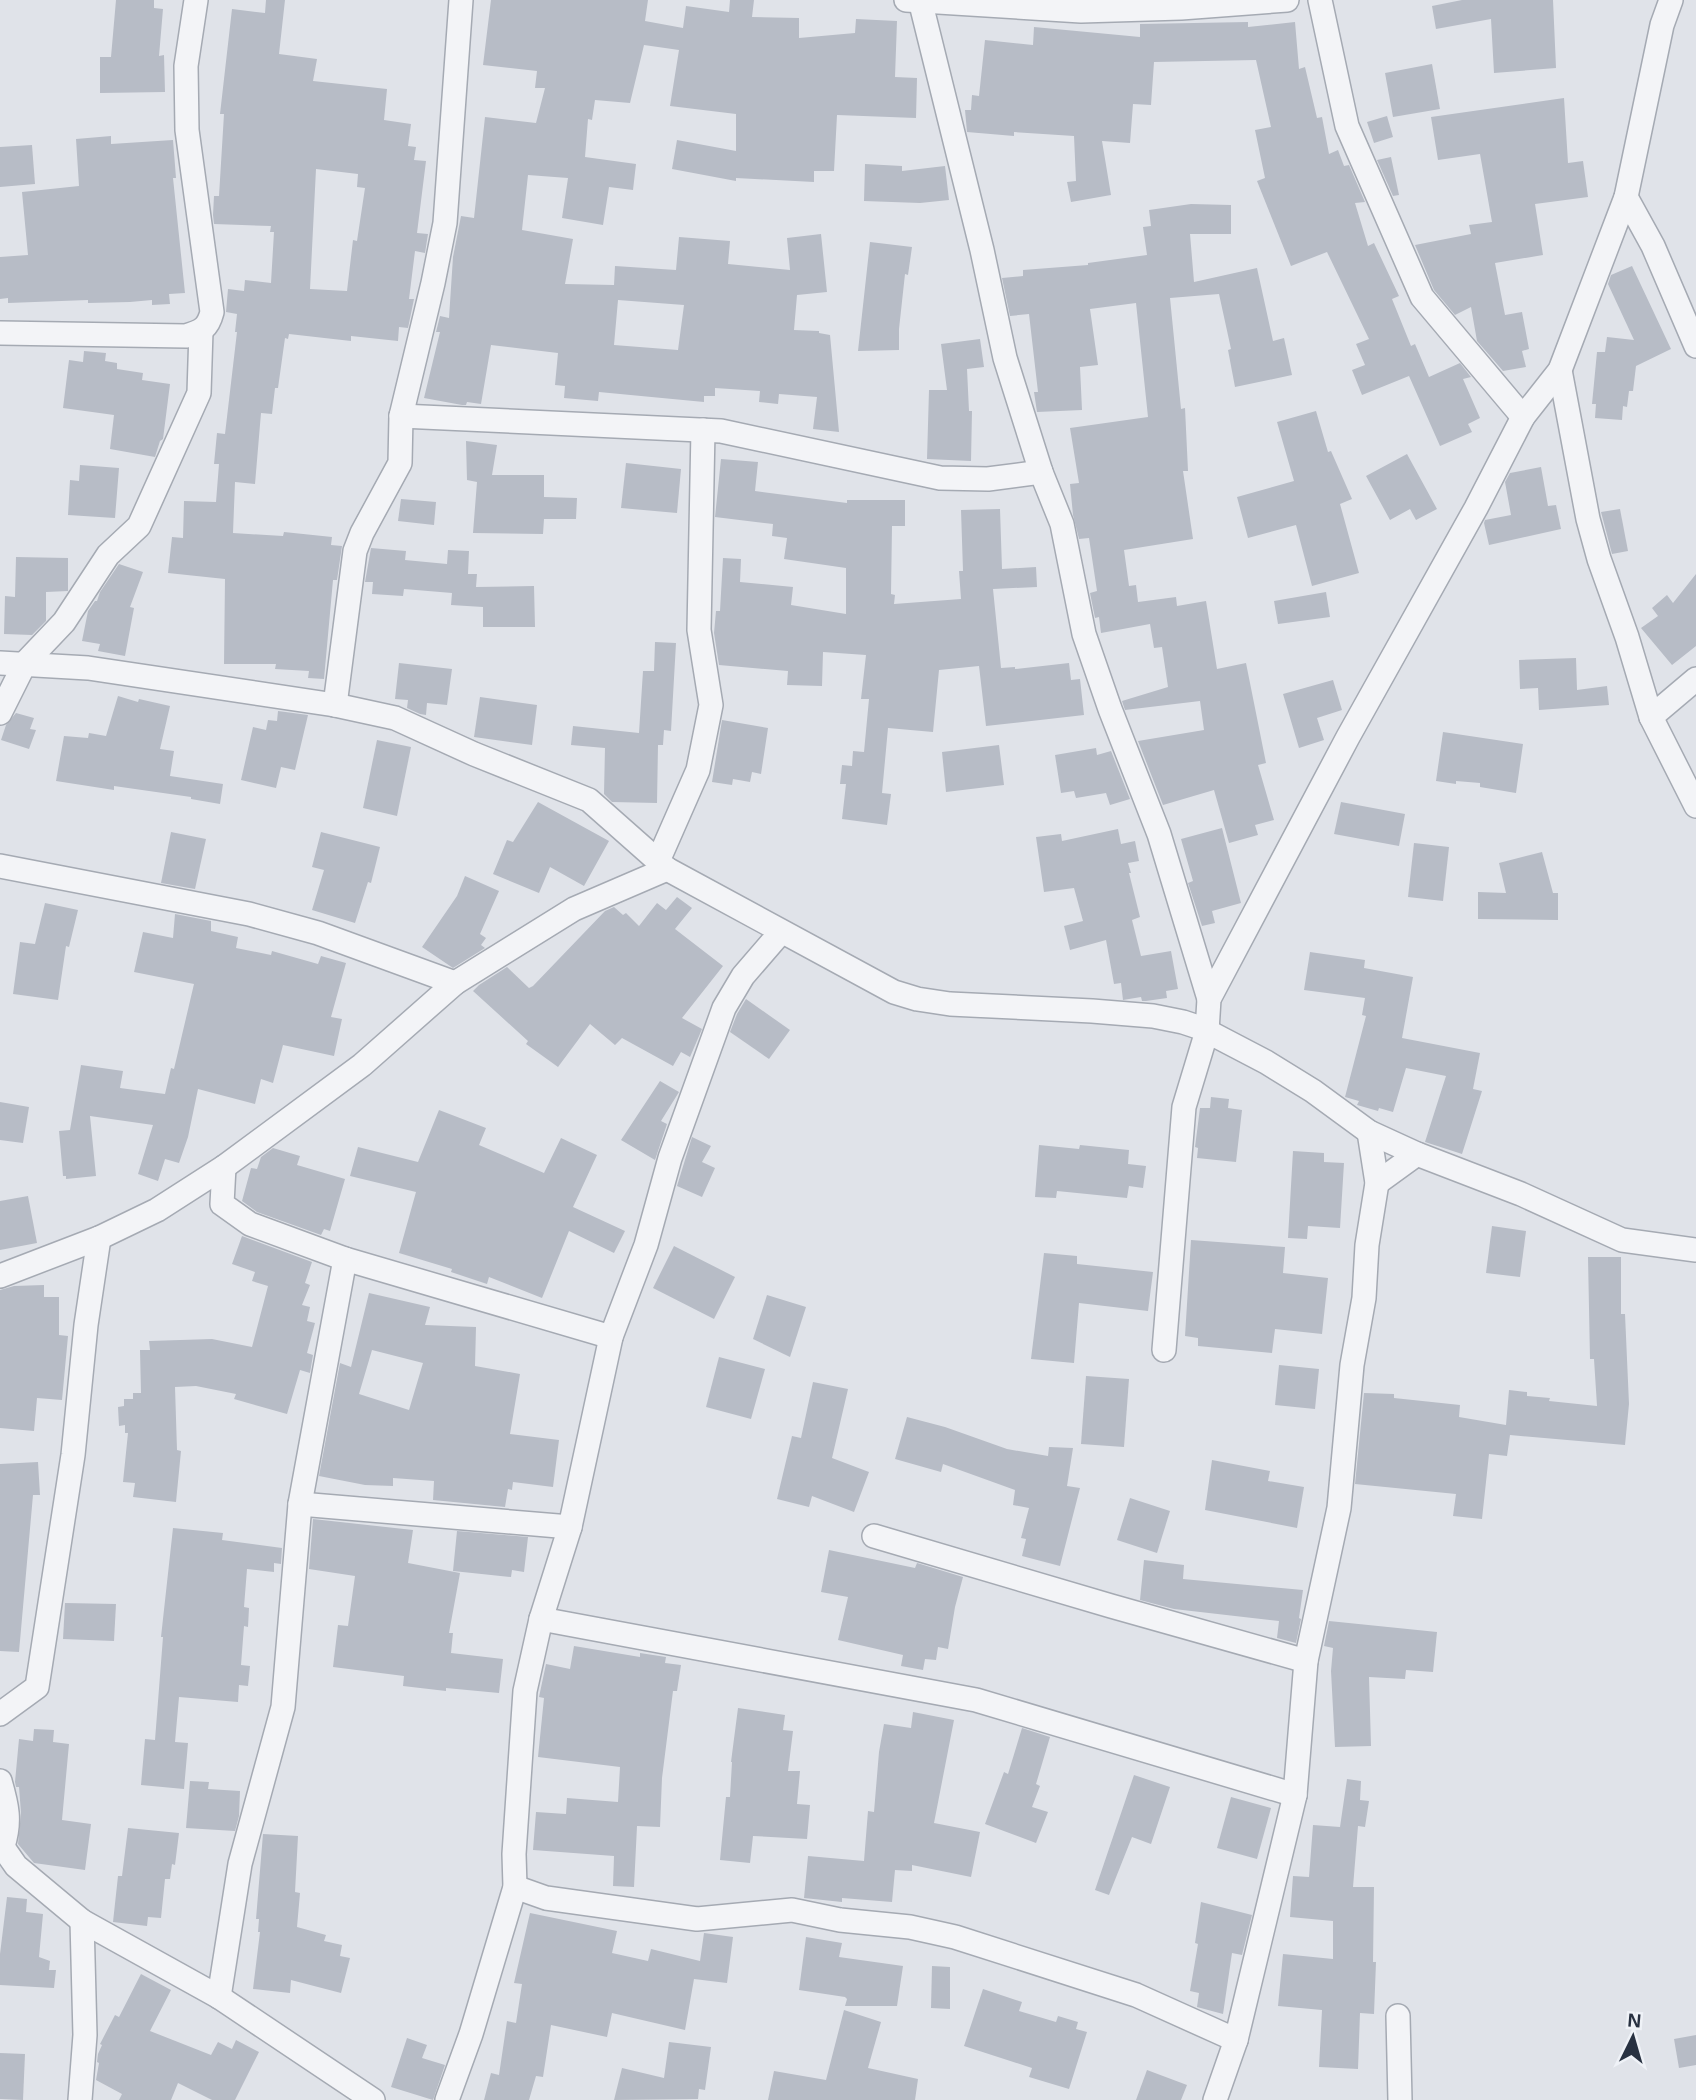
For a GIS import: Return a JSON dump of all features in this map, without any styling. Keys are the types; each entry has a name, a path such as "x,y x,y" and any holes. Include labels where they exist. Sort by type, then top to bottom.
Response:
{"street":[{"path":"0,333 186,336 201,331 209,324 212,312 187,130 186,66 196,0"},
{"path":"335,705 355,551 400,463 401,416 445,223 461,0"},
{"path":"1164,1350 1184,1107 1208,1031 1209,999 1159,834 1084,634 1062,524 1041,472 1005,358 982,250 915,0 1080,11 1287,0"},
{"path":"1320,0 1348,125 1422,297 1523,417"},
{"path":"1209,999 1523,417 1560,370 1626,197 1662,25 1671,0"},
{"path":"1626,197 1653,246 1696,346"},
{"path":"0,713 25,663 64,622 108,555 139,526 199,393 201,331"},
{"path":"1560,370 1588,519 1651,717 1696,806"},
{"path":"401,416 734,433 940,478 988,479 1041,472"},
{"path":"0,1276 99,1238 158,1210 224,1167 362,1065 455,983 574,909 663,865 698,770 710,705 699,631 703,430"},
{"path":"0,663 88,668 335,705 395,718 474,754 589,800 663,865 894,992 917,999 985,1007 1092,1011 1153,1016 1183,1022 1208,1031 1266,1062 1313,1091 1369,1132 1417,1154 1521,1194 1622,1240 1696,1250"},
{"path":"1651,717 1696,679"},
{"path":"0,866 249,914 318,933 455,983"},
{"path":"447,2100 471,2034 515,1887 514,1854 525,1691 541,1619 570,1527 611,1337 646,1245 670,1158 724,1008 743,976 781,932"},
{"path":"1215,2100 1236,2040 1295,1795 1306,1661 1339,1508 1352,1365 1364,1298 1367,1245 1377,1183 1369,1132"},
{"path":"1377,1183 1417,1154"},
{"path":"224,1167 222,1204 250,1224 345,1259 611,1337"},
{"path":"0,1714 37,1687 73,1455 86,1325 99,1238"},
{"path":"219,1997 240,1864 283,1707 300,1504 345,1259"},
{"path":"300,1504 570,1527"},
{"path":"874,1536 1306,1661"},
{"path":"541,1619 976,1700 1295,1795"},
{"path":"0,1781 6,1799 9,1826 2,1845 16,1866 82,1921 219,1997 373,2100"},
{"path":"515,1887 525,1893 546,1898 697,1919 792,1910 840,1920 910,1927 955,1937 1136,1995 1236,2040"},
{"path":"80,2100 85,2021 82,1921"},
{"path":"1398,2016 1400,2100"}],"building":[{"path":"116,0 154,0 154,8 163,9 159,56 164,55 165,92 100,93 100,57 111,57"},
{"path":"266,0 285,0 279,54 317,59 313,81 387,89 384,120 411,124 408,146 416,147 414,160 426,161 417,233 428,234 425,253 415,251 409,299 414,299 408,328 399,327 398,341 351,336 351,341 289,334 288,339 285,338 272,414 261,413 255,484 235,482 233,533 283,536 284,532 332,537 331,545 342,546 337,580 333,580 324,679 308,678 309,671 275,669 276,664 224,664 225,579 168,573 172,537 183,538 184,501 216,502 219,464 214,464 217,433 225,434 237,332 237,314 226,312 228,289 244,291 245,280 271,283 274,232 270,232 271,226 214,224 213,215 214,196 219,196 224,114 220,114 232,9 265,13","holes":["316,169 358,174 357,187 365,188 357,241 353,240 347,291 310,289"]},
{"path":"491,0 648,0 645,21 683,28 686,6 729,12 730,0 754,0 752,17 799,18 799,38 855,33 856,19 897,21 895,77 917,78 916,118 837,115 834,171 814,171 814,182 736,178 736,181 672,169 677,140 736,151 736,114 670,106 679,50 644,45 630,103 595,100 592,120 588,119 585,157 636,164 633,190 609,187 603,225 562,218 568,178 528,175 522,230 573,239 565,284 614,285 615,266 676,270 679,237 730,241 728,264 790,270 787,238 821,234 827,292 797,295 794,330 819,331 830,335 839,432 813,429 817,397 779,394 778,404 759,402 760,391 715,388 715,396 704,396 704,402 599,392 598,401 564,398 565,386 555,385 558,353 491,345 481,404 467,402 462,405 424,398 440,332 436,332 440,316 449,318 453,257 461,216 474,218 485,117 536,123 545,88 535,88 537,71 483,65","holes":["618,300 684,305 678,350 614,345"]},
{"path":"1462,0 1553,0 1556,68 1494,73 1491,19 1436,29 1432,6"},
{"path":"1248,22 1248,27 1295,22 1299,69 1305,67 1317,118 1322,117 1329,154 1338,150 1344,166 1349,165 1365,202 1355,203 1368,246 1374,243 1399,296 1392,299 1411,346 1415,344 1429,377 1460,363 1471,377 1463,379 1480,418 1468,424 1472,432 1440,446 1409,376 1362,395 1352,370 1365,365 1356,344 1369,339 1327,252 1291,266 1257,181 1265,178 1255,130 1271,127 1256,60 1154,62 1151,105 1133,104 1130,143 1102,141 1111,195 1071,202 1067,182 1076,181 1074,136 1014,132 1014,136 967,132 965,110 971,110 972,95 979,96 985,40 1033,45 1034,27 1140,37 1140,24"},
{"path":"1432,64 1440,109 1393,117 1385,73"},
{"path":"1564,98 1568,163 1583,161 1588,197 1535,204 1543,255 1495,263 1505,315 1522,312 1529,349 1522,351 1526,367 1503,371 1477,341 1471,307 1455,315 1434,290 1415,245 1471,234 1469,225 1492,222 1480,154 1438,160 1431,117"},
{"path":"1387,116 1393,137 1374,143 1367,122"},
{"path":"111,136 111,144 173,140 176,178 173,178 185,293 169,294 170,304 152,305 152,300 8,303 8,298 0,299 0,257 28,255 22,192 79,186 76,139"},
{"path":"32,145 35,184 0,187 0,147"},
{"path":"1391,157 1399,195 1393,196 1377,160"},
{"path":"865,164 902,166 902,171 945,166 949,200 920,203 864,201"},
{"path":"1191,204 1231,205 1231,234 1190,234 1194,282 1257,268 1273,341 1284,338 1292,375 1235,387 1228,350 1231,349 1219,294 1170,298 1181,409 1185,408 1188,471 1183,471 1193,539 1124,550 1129,586 1136,585 1138,602 1176,597 1177,606 1206,601 1217,669 1246,663 1266,763 1258,765 1274,820 1255,825 1258,835 1229,843 1214,790 1163,805 1138,741 1204,730 1200,701 1125,710 1122,701 1168,687 1162,647 1154,648 1150,624 1101,633 1099,617 1095,618 1090,593 1097,591 1089,538 1079,539 1073,515 1070,484 1079,483 1070,428 1148,417 1136,303 1090,309 1098,365 1080,367 1082,410 1037,412 1034,392 1038,392 1029,314 1010,316 1002,278 1023,276 1023,270 1088,265 1147,255 1143,227 1151,226 1149,210"},
{"path":"870,242 912,247 908,275 905,274 899,350 858,351"},
{"path":"1632,266 1671,349 1636,366 1633,391 1629,391 1627,407 1623,406 1622,420 1595,418 1596,404 1592,404 1597,352 1605,352 1607,337 1634,340 1608,284 1611,275"},
{"path":"980,339 984,367 967,369 969,411 972,411 971,461 927,459 929,390 947,390 941,344"},
{"path":"84,351 106,353 105,361 117,363 117,369 143,373 142,380 170,384 163,439 155,457 110,449 114,415 63,408 69,360 83,362"},
{"path":"1316,411 1328,452 1331,451 1352,499 1340,504 1359,573 1312,586 1296,525 1248,538 1237,497 1294,481 1277,422"},
{"path":"466,441 497,445 492,475 544,475 544,497 577,498 576,519 544,519 543,534 473,533 477,482 467,480"},
{"path":"1407,454 1437,509 1416,520 1410,509 1390,520 1366,476"},
{"path":"721,459 758,462 755,491 847,503 847,500 905,500 905,526 892,526 891,594 895,595 894,604 961,599 961,510 1000,509 1002,569 1036,567 1037,587 993,589 1001,668 1069,663 1071,680 1080,679 1084,715 986,726 979,666 939,670 933,732 888,728 882,793 891,794 887,825 842,819 846,784 840,784 842,765 852,766 853,751 864,752 869,699 861,699 866,655 823,652 822,686 787,685 788,671 719,665 714,633 716,611 720,611 723,558 741,559 740,582 793,587 791,605 846,614 846,568 784,559 787,538 772,536 773,524 715,517"},
{"path":"626,463 681,469 677,513 621,508"},
{"path":"80,465 119,468 115,518 68,515 70,480 79,481"},
{"path":"1541,467 1548,506 1556,505 1561,529 1489,545 1485,520 1511,515 1505,482 1510,473"},
{"path":"401,499 436,502 434,525 398,521"},
{"path":"1620,509 1628,551 1612,554 1601,512"},
{"path":"371,548 406,551 405,560 447,564 448,550 469,551 468,574 477,574 476,587 534,586 535,627 483,627 483,607 451,605 452,593 404,589 403,596 372,594 373,582 365,582"},
{"path":"16,557 68,558 68,591 46,592 46,621 32,635 4,634 5,596 15,597"},
{"path":"119,564 143,572 130,607 134,608 125,656 98,651 100,644 82,641 88,611"},
{"path":"1696,574 1696,646 1672,665 1641,628 1658,616 1652,608 1667,595 1673,603"},
{"path":"1326,592 1330,617 1278,624 1274,601"},
{"path":"655,642 676,643 671,731 664,730 663,745 658,745 657,803 612,802 604,794 605,748 571,745 573,726 639,733 643,671 654,671"},
{"path":"1576,658 1577,690 1607,686 1609,705 1539,710 1538,688 1520,689 1519,660"},
{"path":"399,663 452,669 447,705 427,703 426,715 407,708 408,700 395,699"},
{"path":"1333,680 1342,710 1317,718 1324,740 1299,748 1283,694"},
{"path":"118,696 138,702 139,699 170,706 160,749 174,751 170,776 223,784 220,804 114,786 114,790 56,781 64,736 88,738 89,733 106,736"},
{"path":"480,697 537,705 532,745 474,737"},
{"path":"278,711 308,715 295,770 281,767 276,788 241,780 253,727 266,730 268,720 277,721"},
{"path":"16,713 34,718 30,729 36,730 29,749 1,740 6,725"},
{"path":"722,720 768,728 761,774 752,772 750,782 733,779 732,785 712,782"},
{"path":"1443,732 1523,744 1516,793 1480,787 1480,783 1436,781"},
{"path":"377,740 411,747 397,816 363,808"},
{"path":"999,745 1004,785 946,792 942,752"},
{"path":"1096,748 1097,755 1111,751 1130,799 1110,805 1106,793 1076,798 1074,791 1061,793 1055,755"},
{"path":"538,802 609,841 584,886 550,867 539,893 493,874 507,840 513,842"},
{"path":"1341,802 1405,814 1399,846 1334,834"},
{"path":"1222,828 1241,903 1212,911 1215,923 1202,926 1188,883 1193,881 1181,839"},
{"path":"1118,829 1121,844 1135,841 1139,861 1128,863 1140,917 1132,920 1141,956 1171,951 1178,989 1166,991 1167,998 1142,1001 1141,997 1123,1000 1121,983 1114,984 1106,940 1070,950 1064,926 1083,921 1074,888 1044,892 1036,837 1061,834 1062,841"},
{"path":"171,832 206,839 195,889 161,883"},
{"path":"321,832 380,847 371,883 368,882 355,923 312,910 324,870 312,867"},
{"path":"1414,843 1449,847 1443,901 1408,897"},
{"path":"1542,852 1553,893 1558,893 1558,920 1478,919 1478,892 1506,893 1499,863"},
{"path":"465,876 499,891 480,934 486,938 481,945 485,948 453,968 422,947 457,896"},
{"path":"677,897 692,908 675,929 723,966 682,1018 702,1029 690,1057 681,1052 673,1066 622,1038 615,1045 590,1024 558,1067 526,1044 528,1041 473,991 507,967 529,988 605,911 614,907 623,915 626,913 639,926 657,903 666,910"},
{"path":"45,903 78,910 69,947 66,946 58,1000 13,994 20,942 35,944"},
{"path":"175,914 211,921 211,931 238,937 236,948 271,955 272,951 318,964 321,956 346,963 331,1017 342,1019 334,1056 283,1045 273,1083 261,1079 255,1104 198,1089 188,1137 179,1163 165,1159 158,1181 138,1174 153,1125 90,1116 96,1176 66,1179 66,1176 63,1176 59,1131 70,1130 81,1065 123,1071 120,1088 165,1094 171,1068 174,1069 194,984 134,972 143,932 173,938"},
{"path":"1310,952 1365,960 1364,968 1413,977 1402,1038 1480,1053 1473,1089 1482,1091 1462,1154 1425,1142 1446,1076 1406,1068 1393,1112 1357,1105 1359,1101 1345,1097 1366,1016 1362,1015 1365,998 1304,990"},
{"path":"746,999 790,1030 769,1059 730,1032"},
{"path":"660,1081 679,1092 661,1121 667,1124 655,1160 621,1140"},
{"path":"1211,1097 1229,1099 1228,1108 1242,1110 1236,1162 1197,1158 1198,1148 1195,1147 1200,1108 1210,1108"},
{"path":"0,1102 29,1107 23,1143 0,1140"},
{"path":"439,1110 486,1128 479,1145 544,1173 561,1138 597,1155 573,1207 625,1231 614,1253 569,1231 542,1298 489,1277 487,1284 451,1272 452,1269 399,1253 416,1192 350,1176 358,1147 418,1162"},
{"path":"692,1137 711,1146 702,1162 715,1168 702,1197 677,1186"},
{"path":"1039,1145 1079,1149 1080,1145 1129,1150 1128,1164 1146,1166 1143,1188 1129,1186 1127,1198 1057,1191 1056,1198 1035,1197"},
{"path":"273,1148 300,1156 297,1165 345,1179 330,1231 324,1229 321,1235 257,1212 242,1201 251,1168 257,1169 261,1157"},
{"path":"1293,1151 1324,1153 1324,1162 1344,1163 1340,1228 1308,1226 1307,1239 1288,1238"},
{"path":"28,1196 37,1243 0,1250 0,1201"},
{"path":"1492,1226 1526,1231 1520,1277 1486,1273"},
{"path":"242,1236 312,1262 305,1283 310,1285 302,1305 310,1307 307,1321 315,1323 307,1353 313,1355 310,1373 300,1370 287,1414 234,1399 236,1394 196,1386 175,1387 177,1450 181,1451 176,1502 133,1497 135,1483 123,1482 128,1433 125,1433 125,1425 119,1426 118,1407 124,1406 124,1399 133,1399 133,1393 141,1393 140,1350 150,1350 149,1341 212,1339 252,1347 268,1286 252,1281 255,1272 232,1264"},
{"path":"1191,1240 1285,1247 1283,1273 1328,1278 1322,1334 1275,1329 1272,1353 1198,1346 1198,1338 1185,1336"},
{"path":"674,1246 735,1277 714,1319 653,1288"},
{"path":"1044,1253 1077,1256 1077,1264 1153,1272 1148,1311 1079,1303 1074,1363 1031,1359"},
{"path":"1588,1257 1621,1257 1621,1314 1625,1314 1629,1404 1625,1445 1510,1435 1507,1456 1489,1454 1482,1519 1453,1516 1456,1494 1355,1484 1364,1393 1394,1394 1394,1398 1460,1405 1459,1417 1506,1425 1509,1390 1527,1392 1527,1396 1550,1398 1549,1401 1597,1406 1594,1359 1590,1359"},
{"path":"44,1285 44,1297 59,1297 59,1335 68,1336 62,1400 37,1398 34,1431 0,1428 0,1290 14,1286"},
{"path":"369,1293 430,1307 425,1325 476,1327 475,1366 520,1374 510,1434 559,1440 553,1487 513,1482 512,1490 508,1489 505,1507 433,1500 434,1481 393,1478 393,1486 365,1485 319,1476 340,1363 351,1367","holes":["372,1350 423,1363 409,1410 359,1394"]},
{"path":"767,1295 806,1307 790,1357 753,1339"},
{"path":"719,1357 765,1369 751,1419 706,1407"},
{"path":"1279,1365 1319,1369 1315,1409 1275,1405"},
{"path":"1086,1376 1129,1379 1124,1447 1081,1444"},
{"path":"813,1382 848,1389 832,1458 869,1472 854,1512 812,1496 809,1507 777,1499 792,1436 801,1438"},
{"path":"907,1417 1007,1449 1048,1456 1049,1447 1073,1448 1067,1486 1080,1488 1060,1566 1022,1556 1026,1539 1021,1538 1029,1508 1013,1505 1015,1490 943,1464 941,1472 895,1459"},
{"path":"1212,1460 1270,1471 1268,1481 1304,1487 1297,1528 1205,1510"},
{"path":"38,1462 40,1495 33,1495 19,1652 0,1651 0,1464"},
{"path":"1130,1498 1170,1511 1157,1553 1117,1540"},
{"path":"313,1519 413,1530 408,1563 460,1573 449,1633 453,1633 451,1653 503,1659 499,1693 403,1686 404,1676 333,1667 338,1625 348,1626 355,1576 309,1569"},
{"path":"173,1528 223,1533 222,1540 282,1548 281,1564 274,1563 274,1572 247,1569 244,1607 249,1608 248,1627 244,1626 241,1665 250,1666 248,1686 239,1685 238,1702 179,1697 175,1742 188,1743 184,1789 141,1785 145,1739 155,1740 161,1637"},
{"path":"457,1531 528,1537 524,1572 512,1570 511,1577 453,1571"},
{"path":"829,1550 915,1568 917,1563 963,1577 948,1649 938,1647 936,1660 925,1659 923,1670 901,1666 903,1655 838,1640 848,1597 821,1592"},
{"path":"1144,1560 1184,1565 1183,1579 1303,1590 1296,1643 1277,1638 1279,1621 1174,1609 1140,1600"},
{"path":"65,1603 116,1604 114,1641 63,1639"},
{"path":"1329,1621 1437,1632 1433,1672 1406,1670 1405,1679 1369,1677 1371,1746 1335,1747 1331,1671 1333,1648 1324,1646"},
{"path":"574,1646 640,1657 640,1653 666,1657 665,1663 681,1665 677,1691 673,1691 662,1778 660,1827 637,1826 634,1887 613,1886 614,1856 533,1850 536,1812 566,1814 567,1798 618,1802 620,1767 538,1757 544,1698 539,1697 546,1664 570,1669"},
{"path":"738,1708 785,1715 783,1730 793,1731 788,1771 800,1771 797,1804 810,1805 807,1839 753,1836 750,1863 720,1860 726,1797 730,1797 731,1762"},
{"path":"913,1712 954,1720 934,1823 980,1832 971,1877 912,1865 912,1871 895,1870 892,1902 842,1898 842,1902 804,1898 808,1856 864,1861 868,1811 874,1812 884,1724 911,1728"},
{"path":"1022,1728 1050,1737 1036,1784 1040,1786 1032,1807 1048,1812 1036,1843 985,1824 1004,1772 1008,1774"},
{"path":"34,1729 54,1730 53,1742 69,1744 62,1820 91,1824 85,1870 34,1863 18,1844 21,1813 19,1787 16,1787 15,1782 19,1739 33,1741"},
{"path":"1134,1775 1170,1787 1151,1844 1132,1837 1109,1895 1095,1890"},
{"path":"1347,1779 1361,1781 1360,1800 1369,1801 1365,1827 1358,1826 1353,1887 1374,1887 1374,2014 1360,2013 1358,2069 1319,2067 1322,2010 1278,2006 1283,1954 1333,1959 1333,1921 1290,1917 1293,1876 1309,1877 1313,1825 1340,1827"},
{"path":"190,1781 209,1782 208,1789 240,1791 239,1816 235,1831 186,1828"},
{"path":"1231,1797 1271,1808 1257,1859 1217,1848"},
{"path":"128,1828 179,1833 175,1865 172,1864 170,1879 165,1879 161,1918 148,1917 147,1926 113,1922 118,1876 122,1876"},
{"path":"263,1834 298,1836 295,1892 300,1893 297,1927 326,1935 324,1941 342,1945 340,1956 350,1958 341,1993 291,1980 290,1993 253,1989 260,1932 259,1919 256,1919"},
{"path":"7,1897 27,1899 26,1912 43,1914 39,1957 50,1961 49,1970 56,1970 54,1988 0,1985 0,1954"},
{"path":"1201,1902 1252,1915 1242,1955 1232,1953 1223,2014 1197,2007 1199,1993 1190,1991 1198,1944 1195,1943"},
{"path":"530,1913 617,1931 612,1953 648,1961 651,1949 700,1961 704,1933 733,1937 727,1983 694,1979 685,2030 612,2013 607,2037 551,2025 543,2077 536,2076 529,2100 484,2100 491,2073 499,2075 507,2021 516,2023 522,1984 514,1983"},
{"path":"806,1937 842,1943 839,1957 903,1966 897,2006 845,2006 845,1997 799,1990"},
{"path":"932,1966 950,1967 950,2009 931,2008"},
{"path":"141,1974 171,1990 150,2031 211,2055 218,2042 232,2049 236,2040 259,2052 235,2100 212,2100 178,2083 171,2100 119,2100 122,2094 96,2080 100,2044 115,2015 119,2017"},
{"path":"983,1989 1022,2002 1019,2011 1056,2022 1058,2016 1078,2022 1076,2029 1087,2032 1069,2089 1029,2077 1032,2068 964,2046"},
{"path":"844,2010 881,2022 868,2068 918,2079 915,2100 768,2100 774,2071 826,2080"},
{"path":"1696,2035 1696,2065 1679,2068 1674,2039"},
{"path":"407,2038 427,2045 422,2058 445,2065 433,2100 391,2087"},
{"path":"669,2042 711,2047 705,2090 699,2089 698,2099 614,2100 622,2068 664,2078"},
{"path":"0,2053 25,2054 23,2100 0,2099"},
{"path":"1147,2070 1187,2085 1181,2100 1136,2100"}]}
